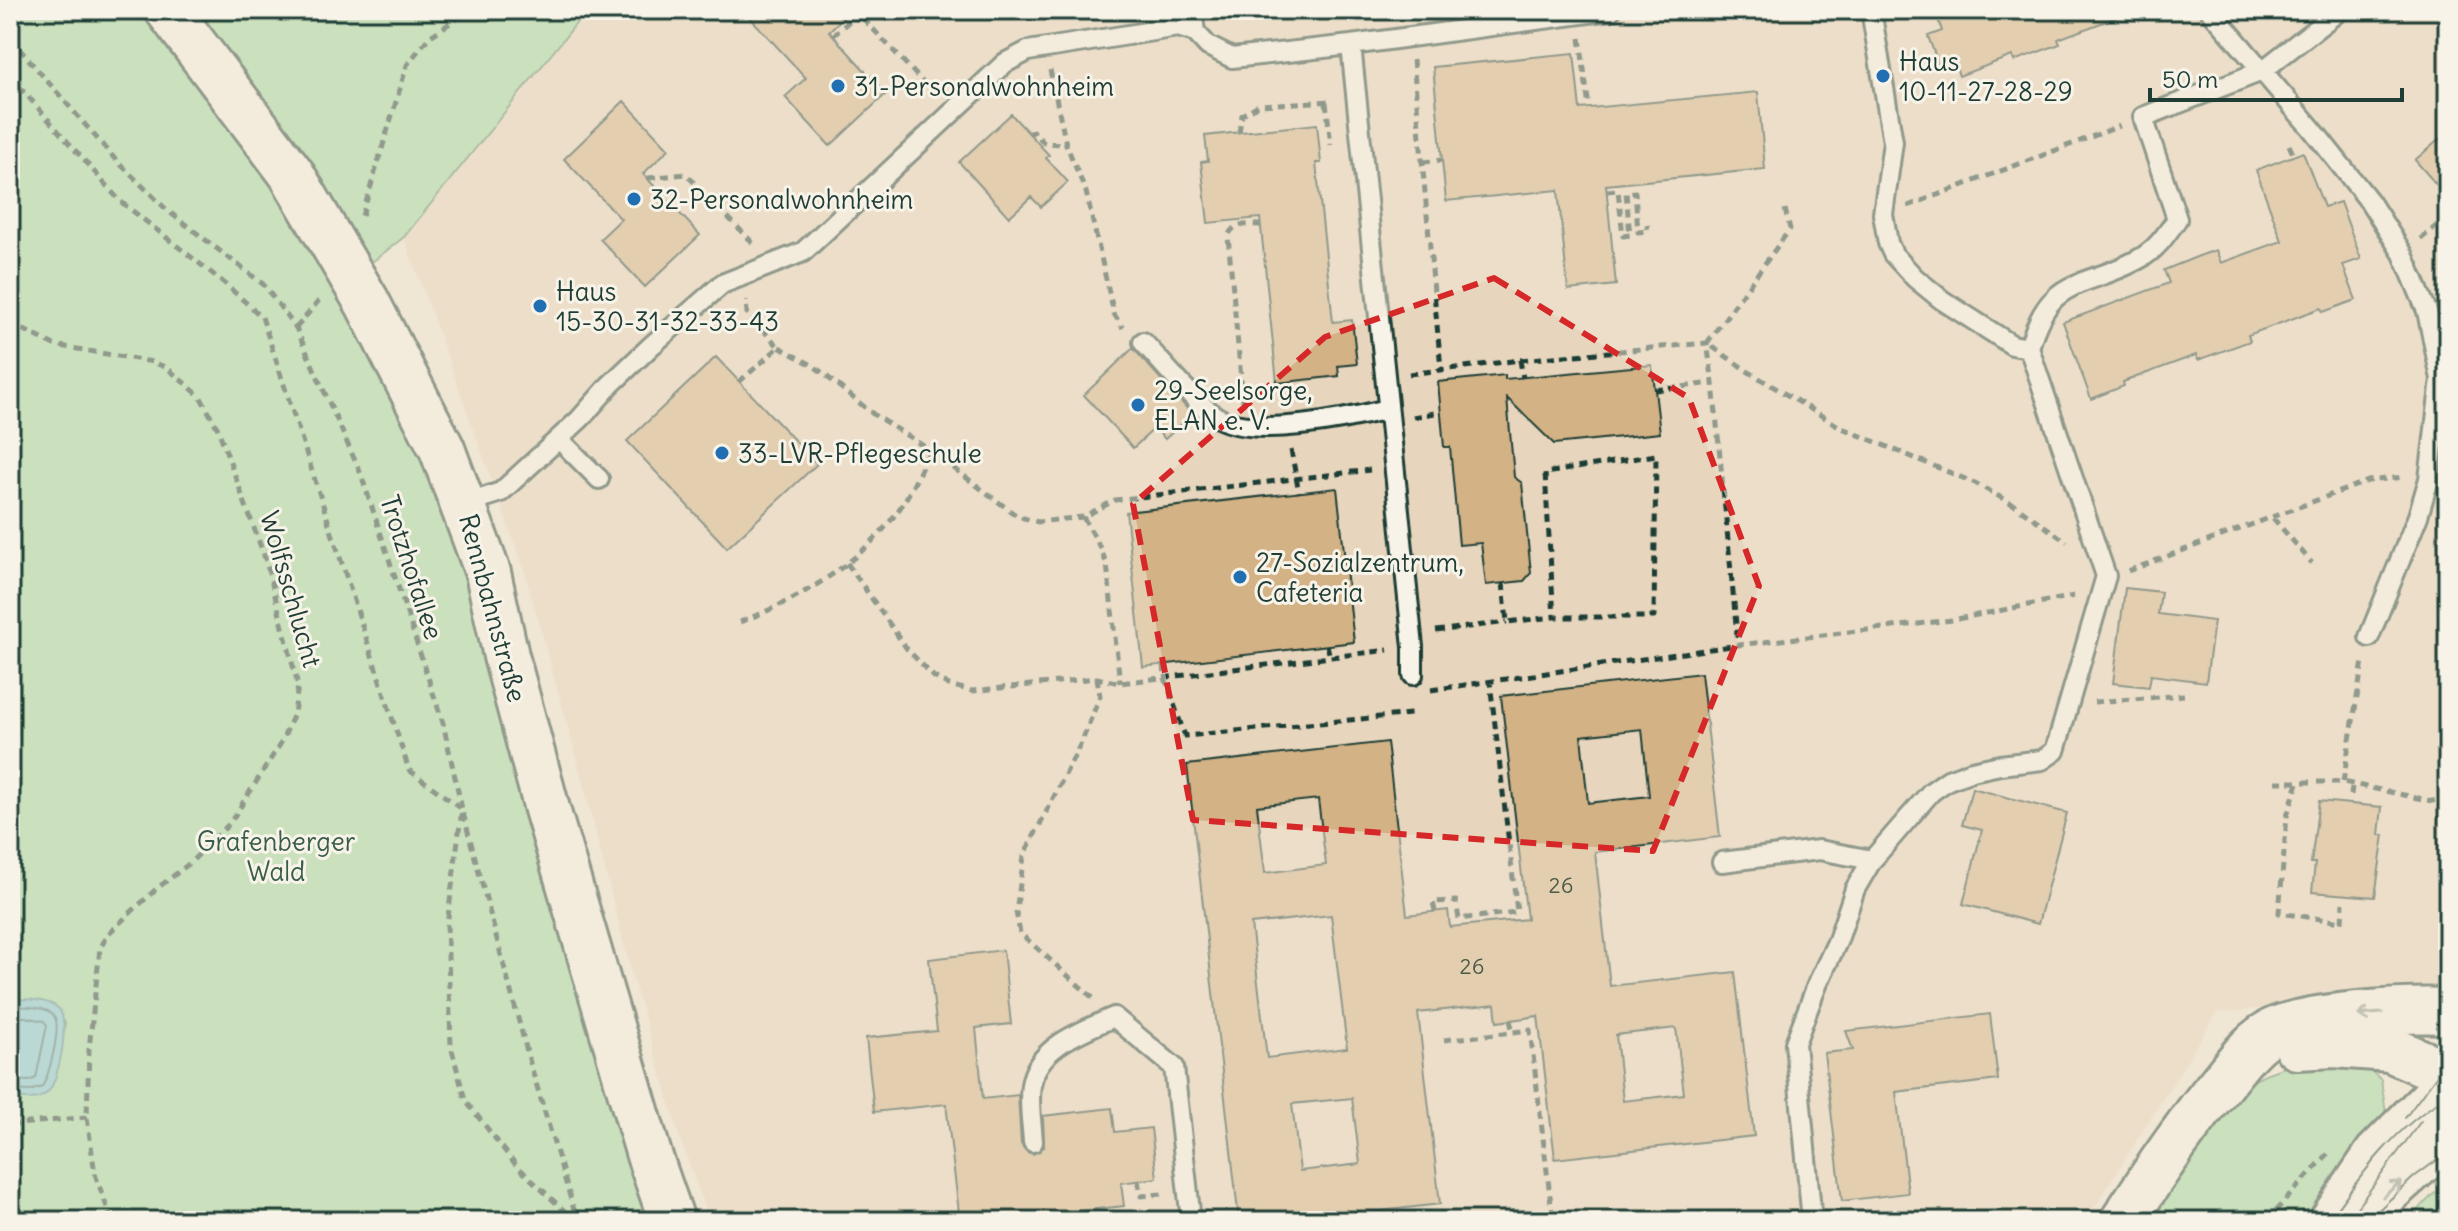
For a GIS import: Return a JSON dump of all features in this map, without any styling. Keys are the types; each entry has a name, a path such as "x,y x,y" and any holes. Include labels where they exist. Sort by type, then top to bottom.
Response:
{"street":[{"name":"Rennbahnstraße","path":"168,10 291,173 348,267 436,437 464,504 488,573 506,656 597,983 672,1221"},
{"path":"2123,1221 2206,1100 2245,1053 2273,1031 2303,1022 2418,1010 2448,1011"},
{"path":"2223,1080 2256,1059 2295,1047 2334,1045 2390,1049 2448,1074"},
{"path":"2332,1221 2377,1154 2448,1083"},
{"path":"2354,1221 2442,1148"}],"lane":[{"path":"1192,10 1195,32"},
{"path":"464,504 501,492 559,439 651,346 722,284 803,252 1005,63 1028,51 1178,27 1195,32 1208,46 1232,58 1411,38 1611,10"},
{"path":"1871,10 1893,142 1883,214 1893,254 1915,278 1942,300 2012,345 2029,348"},
{"path":"2210,10 2370,202 2403,254 2427,311 2441,379 2429,479 2418,516 2369,637"},
{"path":"1812,1221 1795,1043 1838,940 1855,889 1872,860 1931,792 1948,780 2000,765 2042,760 2055,751 2104,583 2029,348 2035,325 2054,297 2139,259 2158,245 2177,219 2143,117 2262,71 2340,10"},
{"path":"1351,45 1413,675"},
{"path":"1143,342 1207,409 1217,417 1245,426 1287,426 1388,409"},
{"path":"559,439 599,479"},
{"path":"1722,862 1819,850 1872,860"},
{"path":"1033,1142 1031,1083 1037,1067 1069,1037 1114,1017 1174,1067 1191,1221"}],"path":[{"path":"296,328 348,267 407,65 429,37 470,10"},
{"path":"833,36 858,13 951,112"},
{"path":"1577,14 1589,108"},
{"name":"Trotzhofallee","path":"10,38 114,158 168,211 263,284 296,328 361,474 443,723 462,809 576,1221"},
{"path":"1411,38 1441,369"},
{"path":"1044,47 1066,144 1086,192 1117,321 1133,339 1143,342"},
{"path":"10,76 120,201 223,282 262,317 409,770 462,809 447,925 451,1046 465,1100 516,1165 576,1221"},
{"path":"1239,132 1242,115 1258,105 1356,100"},
{"path":"1326,102 1331,145"},
{"path":"1883,214 2143,117"},
{"path":"1029,134 1033,131 1044,143 1066,144"},
{"path":"1423,162 1442,160"},
{"path":"648,178 686,174 774,265"},
{"path":"1607,191 1618,190 1623,236 1630,235 1626,193 1635,192 1638,232 1648,231 1647,225"},
{"path":"1738,645 1707,343 1790,229 1785,209"},
{"path":"1245,426 1228,236 1230,230 1239,225 1260,225"},
{"path":"743,275 747,313 779,347 814,366 873,414 930,450 1017,516 1038,522 1083,517 1115,500 1394,467"},
{"name":"Wolfsschlucht","path":"10,323 54,345 153,362 167,368 200,396 218,429 266,561 298,685 294,714 281,743 230,823 190,863 155,890 110,932 100,948 89,1049 87,1117 95,1174 112,1221"},
{"path":"1384,377 1520,360 1707,343 1842,428 1975,483 2016,506 2072,545 2104,583"},
{"path":"739,382 779,347"},
{"path":"1520,360 1523,378"},
{"path":"1655,390 1713,383"},
{"path":"1287,426 1299,493"},
{"path":"740,622 808,592 847,563 883,529 902,504 930,450"},
{"path":"847,563 907,649 934,677 972,691 1097,678 1120,683 1330,657 1507,622 1554,617 1654,617 1656,455 1545,473 1554,617"},
{"path":"1426,691 1738,645 1952,620 2104,583 2368,481 2412,477 2429,479"},
{"path":"1083,517 1107,564 1120,683"},
{"path":"2273,518 2312,563"},
{"path":"1503,583 1507,622"},
{"path":"2343,782 2369,637"},
{"path":"1327,645 1330,657"},
{"path":"1164,664 1165,678 1185,736 1411,714"},
{"path":"1097,678 1100,696 1082,741 1024,856 1016,912 1020,933 1114,1017"},
{"path":"1435,911 1433,902 1456,901 1459,919 1517,912 1490,682"},
{"path":"2069,704 2184,695"},
{"path":"2275,782 2343,782 2432,801 2448,799"},
{"path":"2298,783 2287,816 2279,913 2342,922 2343,903"},
{"path":"2351,795 2352,786"},
{"path":"1510,1020 1513,1032"},
{"path":"1444,1040 1530,1030 1553,1221"},
{"path":"10,1125 87,1117"},
{"path":"1138,1181 1141,1196 1187,1192"}],"highlighted area":[{"path":"1494,278 1689,398 1759,586 1653,851 1193,820 1133,504 1325,337"}],"shaded area":[{"path":"587,10 2448,10 2448,988 2217,1013 2086,1221 710,1221 681,1141 633,979 524,569 404,237"}],"green space":[{"name":"Grafenberger Wald","path":"10,10 587,10 404,237 344,284 437,473 662,1221 10,1221 10,1097 29,1099 52,1086 65,1023 53,1005 10,1000"},
{"path":"2290,1065 2368,1068 2381,1080 2386,1114 2303,1221 2142,1221 2243,1088 2265,1074"},
{"path":"2448,1185 2448,1221 2406,1221 2435,1193"}],"water":[{"path":"10,1000 50,1003 62,1015 62,1051 56,1077 47,1093 34,1099 10,1097"}],"building":[{"name":"31-Personalwohnheim","path":"743,10 851,10 829,31 886,94 830,146 785,97 806,78"},
{"path":"1953,10 2128,10 2128,13 2058,39 2060,44 2014,61 2012,56 1959,76 1954,61 1939,66 1928,36 1942,31 1937,16"},
{"path":"1574,53 1580,109 1758,92 1765,169 1606,185 1616,285 1568,290 1558,190 1446,201 1433,67"},
{"name":"32-Personalwohnheim","path":"624,101 669,149 643,174 700,235 645,287 600,239 621,219 564,159"},
{"path":"1011,114 1049,155 1046,158 1068,182 1041,207 1031,197 1009,217 959,162"},
{"path":"1317,124 1321,163 1316,163 1333,322 1352,320 1357,364 1338,366 1339,376 1277,383 1260,218 1208,223 1201,162 1208,161 1205,136"},
{"path":"2448,132 2448,198 2415,160"},
{"path":"2303,152 2324,207 2340,202 2361,259 2343,265 2356,300 2323,312 2321,308 2248,335 2250,341 2198,360 2196,355 2123,382 2124,386 2091,399 2063,322 2169,283 2164,270 2199,256 2216,250 2221,263 2282,241 2256,170"},
{"name":"29-Seelsorge, ELAN e. V.","path":"1133,348 1192,414 1165,439 1155,428 1133,448 1084,395"},
{"name":"33-LVR-Pflegeschule","path":"716,357 817,464 727,548 627,441"},
{"path":"1652,365 1660,433 1554,444 1507,398 1514,477 1522,483 1531,573 1524,581 1486,585 1481,543 1459,545 1450,447 1444,447 1438,382"},
{"name":"27-Sozialzentrum, Cafeteria","path":"1337,488 1354,642 1143,667 1126,512"},
{"path":"2125,588 2161,592 2158,614 2214,621 2206,682 2151,675 2149,687 2113,683"},
{"path":"1701,673 1720,837 1595,852 1610,986 1735,972 1754,1136 1555,1159 1538,1016 1497,1022 1495,1004 1418,1013 1440,1204 1294,1221 1239,1221 1187,765 1387,742 1407,915 1448,910 1450,927 1527,919 1501,696","holes":["1642,729 1649,796 1588,803 1581,736","1318,799 1326,865 1265,873 1257,806","1331,915 1347,1048 1267,1058 1251,924","1676,1028 1684,1094 1623,1101 1616,1035","1352,1098 1360,1164 1300,1171 1292,1104"]},
{"path":"1972,788 2067,813 2038,924 1963,904 1982,830 1962,825"},
{"path":"2319,801 2382,807 2379,835 2384,835 2375,897 2312,892 2315,863 2311,863"},
{"path":"1003,950 1011,1024 976,1028 983,1099 1018,1095 1021,1144 1033,1154 1044,1147 1043,1116 1112,1108 1115,1132 1151,1128 1157,1178 1121,1183 1124,1206 1034,1216 1034,1221 960,1221 946,1104 874,1112 866,1038 937,1031 929,959"},
{"path":"1990,1014 1998,1080 1896,1092 1908,1193 1842,1201 1824,1053 1853,1050 1846,1031"}],"tram line":[{"path":"2405,1118 2448,1060"},
{"path":"2328,1221 2367,1168 2396,1136 2448,1096"},
{"path":"2347,1221 2421,1121"},
{"path":"2367,1221 2414,1177 2448,1152"}],"place":[{"name":"Haus 10-11-27-28-29","path":"1883,76"},
{"name":"31-Personalwohnheim","path":"838,86"},
{"name":"32-Personalwohnheim","path":"634,199"},
{"name":"Haus 15-30-31-32-33-43","path":"540,306"},
{"name":"29-Seelsorge, ELAN e. V.","path":"1138,405"},
{"name":"33-LVR-Pflegeschule","path":"722,453"},
{"name":"27-Sozialzentrum, Cafeteria","path":"1240,577"}]}
